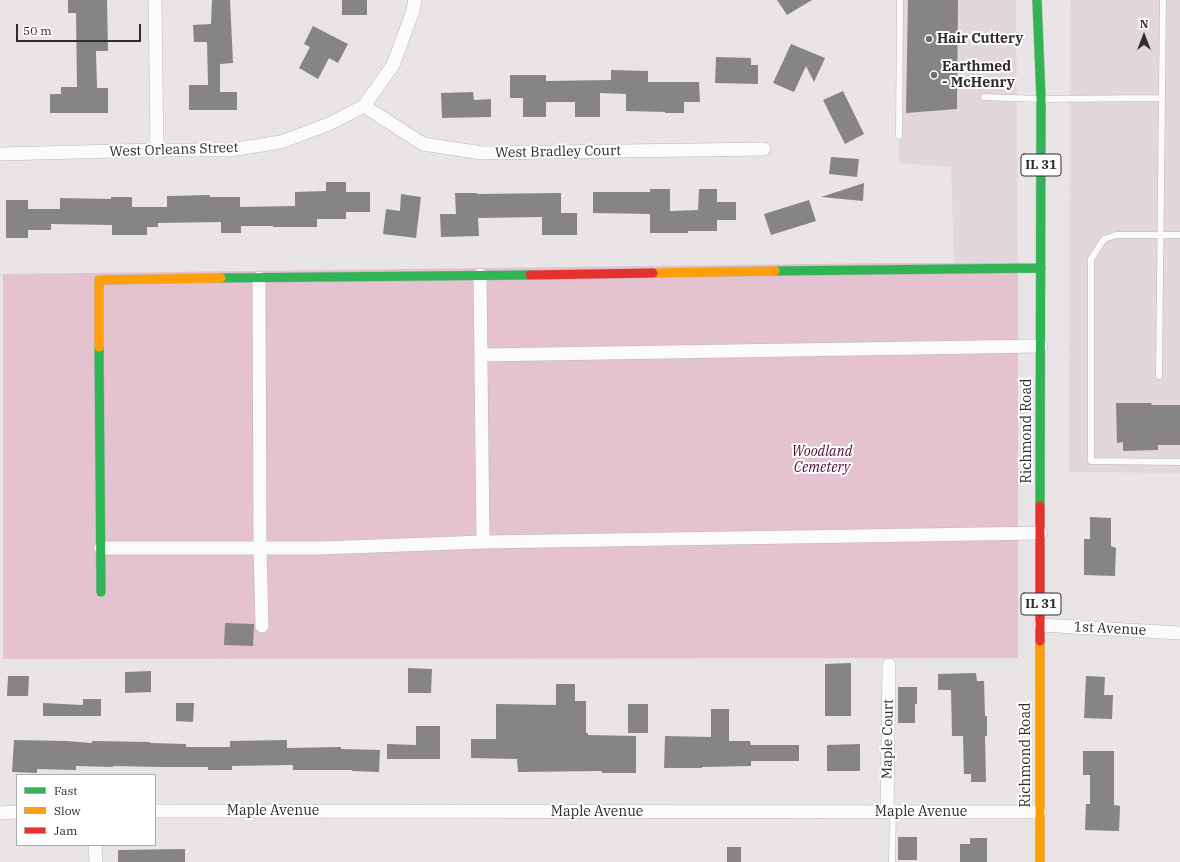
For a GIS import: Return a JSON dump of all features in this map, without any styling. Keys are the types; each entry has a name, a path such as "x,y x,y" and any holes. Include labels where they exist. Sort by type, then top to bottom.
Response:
{"street":[{"path":"155,0 157,150"},
{"path":"364,106 393,65 413,11 415,0"},
{"name":"Richmond Road","path":"1037,0 1041,99 1040,862"},
{"name":"West Orleans Street","path":"0,154 157,150 230,150 280,142 329,124 364,106"},
{"name":"West Bradley Court","path":"364,106 423,144 482,154 764,149"},
{"path":"101,592 99,280 1041,268"},
{"path":"480,275 483,542"},
{"path":"259,278 260,548 262,626"},
{"path":"481,355 1041,346"},
{"path":"101,548 321,548 483,542 1041,533"},
{"name":"1st Avenue","path":"1040,625 1180,633"},
{"name":"Maple Court","path":"889,666 890,812"},
{"name":"Maple Avenue","path":"156,811 1040,812"},
{"path":"0,813 16,812"},
{"path":"95,846 96,862"}],"lane":[{"path":"899,136 900,0"},
{"path":"1159,376 1163,0"},
{"path":"984,97 1041,99 1162,98"},
{"path":"1180,235 1116,235 1104,239 1091,259 1091,461 1180,462"},
{"path":"890,812 892,862"}],"shaded area":[{"path":"901,0 1016,0 1018,263 954,263 951,167 899,163"},
{"path":"1070,0 1180,0 1180,473 1069,472"}],"green space":[{"name":"Woodland Cemetery","path":"886,263 1018,263 1018,658 3,659 3,274"}],"building":[{"path":"68,0 107,0 108,51 96,51 97,88 108,88 108,113 50,113 50,94 61,94 61,87 77,87 76,13 68,13"},
{"path":"212,0 230,0 233,63 220,64 220,92 237,92 237,110 189,110 189,85 208,85 207,42 194,42 193,25 211,24"},
{"path":"342,0 367,0 367,15 342,15"},
{"path":"777,0 812,0 787,15"},
{"path":"908,0 958,0 957,109 906,113"},
{"path":"313,26 348,44 338,63 329,58 318,79 299,68 310,47 304,44"},
{"path":"791,44 825,58 814,82 806,66 794,92 773,83"},
{"path":"716,57 751,58 751,65 758,65 758,84 715,83"},
{"path":"611,70 648,71 648,82 699,82 700,102 684,102 684,113 626,111 626,94 600,93 600,117 575,117 575,102 546,102 546,117 523,117 523,98 510,98 510,75 546,75 546,81 611,80"},
{"path":"843,91 864,134 845,144 823,100"},
{"path":"473,92 474,100 491,99 491,117 442,118 441,93"},
{"path":"831,157 859,159 857,177 829,174"},
{"path":"326,182 346,182 346,192 370,192 370,212 346,212 346,219 317,219 317,227 241,226 241,233 221,233 221,222 158,223 158,227 147,227 147,235 112,235 112,225 51,224 51,230 28,230 28,238 6,238 6,200 28,200 28,209 60,209 60,198 111,199 111,197 132,197 132,207 167,207 167,196 210,195 210,197 240,197 240,207 295,206 295,192 326,191"},
{"path":"864,183 863,201 821,197"},
{"path":"650,189 670,189 670,211 698,210 699,189 717,189 717,202 736,202 736,220 717,220 717,231 650,233 650,214 593,213 593,192 650,192"},
{"path":"455,193 561,193 561,213 577,213 577,235 542,235 542,217 478,218 479,236 441,237 440,214 456,214"},
{"path":"401,194 421,197 416,238 383,234 386,209 400,211"},
{"path":"809,200 816,221 771,235 764,214"},
{"path":"1116,403 1180,405 1180,445 1158,445 1158,450 1123,451 1123,442 1117,443"},
{"path":"1090,517 1111,518 1111,546 1116,548 1115,576 1084,575 1084,539 1090,539"},
{"path":"225,623 254,624 253,646 224,645"},
{"path":"851,663 851,716 825,716 825,664"},
{"path":"408,668 432,669 431,693 408,693"},
{"path":"151,671 151,692 125,693 125,672"},
{"path":"976,673 977,681 984,681 985,716 987,716 987,736 985,736 986,782 971,782 971,774 964,774 963,736 952,736 951,690 938,690 938,674"},
{"path":"8,676 29,676 28,696 7,696"},
{"path":"1086,676 1105,677 1104,695 1113,695 1112,719 1084,718"},
{"path":"556,684 575,684 575,701 586,701 586,733 588,733 588,735 636,736 636,773 602,773 602,771 518,772 517,759 471,758 471,739 496,739 496,704 556,705"},
{"path":"898,687 917,687 915,723 898,723"},
{"path":"83,699 101,699 101,716 43,716 43,703 83,705"},
{"path":"176,703 194,703 193,722 176,721"},
{"path":"628,704 648,704 648,733 628,733"},
{"path":"711,709 729,709 729,741 750,741 751,745 799,745 799,761 751,761 751,766 664,768 665,736 711,737"},
{"path":"416,726 440,726 440,759 387,759 387,744 416,745"},
{"path":"14,740 92,743 92,741 150,742 186,744 186,747 230,747 230,741 287,740 287,748 341,747 341,749 380,750 379,772 352,770 293,770 293,765 232,766 232,770 208,770 208,767 76,766 76,770 37,769 37,773 12,772"},
{"path":"860,744 860,771 827,771 827,745"},
{"path":"1083,751 1114,751 1114,805 1120,806 1119,831 1085,830 1086,804 1090,804 1090,775 1083,775"},
{"path":"898,837 917,837 917,860 898,860"},
{"path":"970,838 987,838 987,862 960,862 960,844 970,844"},
{"path":"727,847 741,847 741,862 727,862"},
{"path":"185,849 185,862 118,862 118,850"}],"traffic: fast":[{"path":"1037,0 1041,99 1040,506"},
{"path":"775,271 1041,268"},
{"path":"221,278 530,275"},
{"path":"99,347 101,592"}],"traffic: slow":[{"path":"653,273 775,271"},
{"path":"99,347 99,280 221,278"},
{"path":"1040,641 1040,862"}],"traffic: jam":[{"path":"530,275 653,273"},
{"path":"1040,506 1040,641"}],"place":[{"name":"Hair Cuttery","path":"929,39"},
{"name":"Earthmed - McHenry","path":"934,75"}]}
